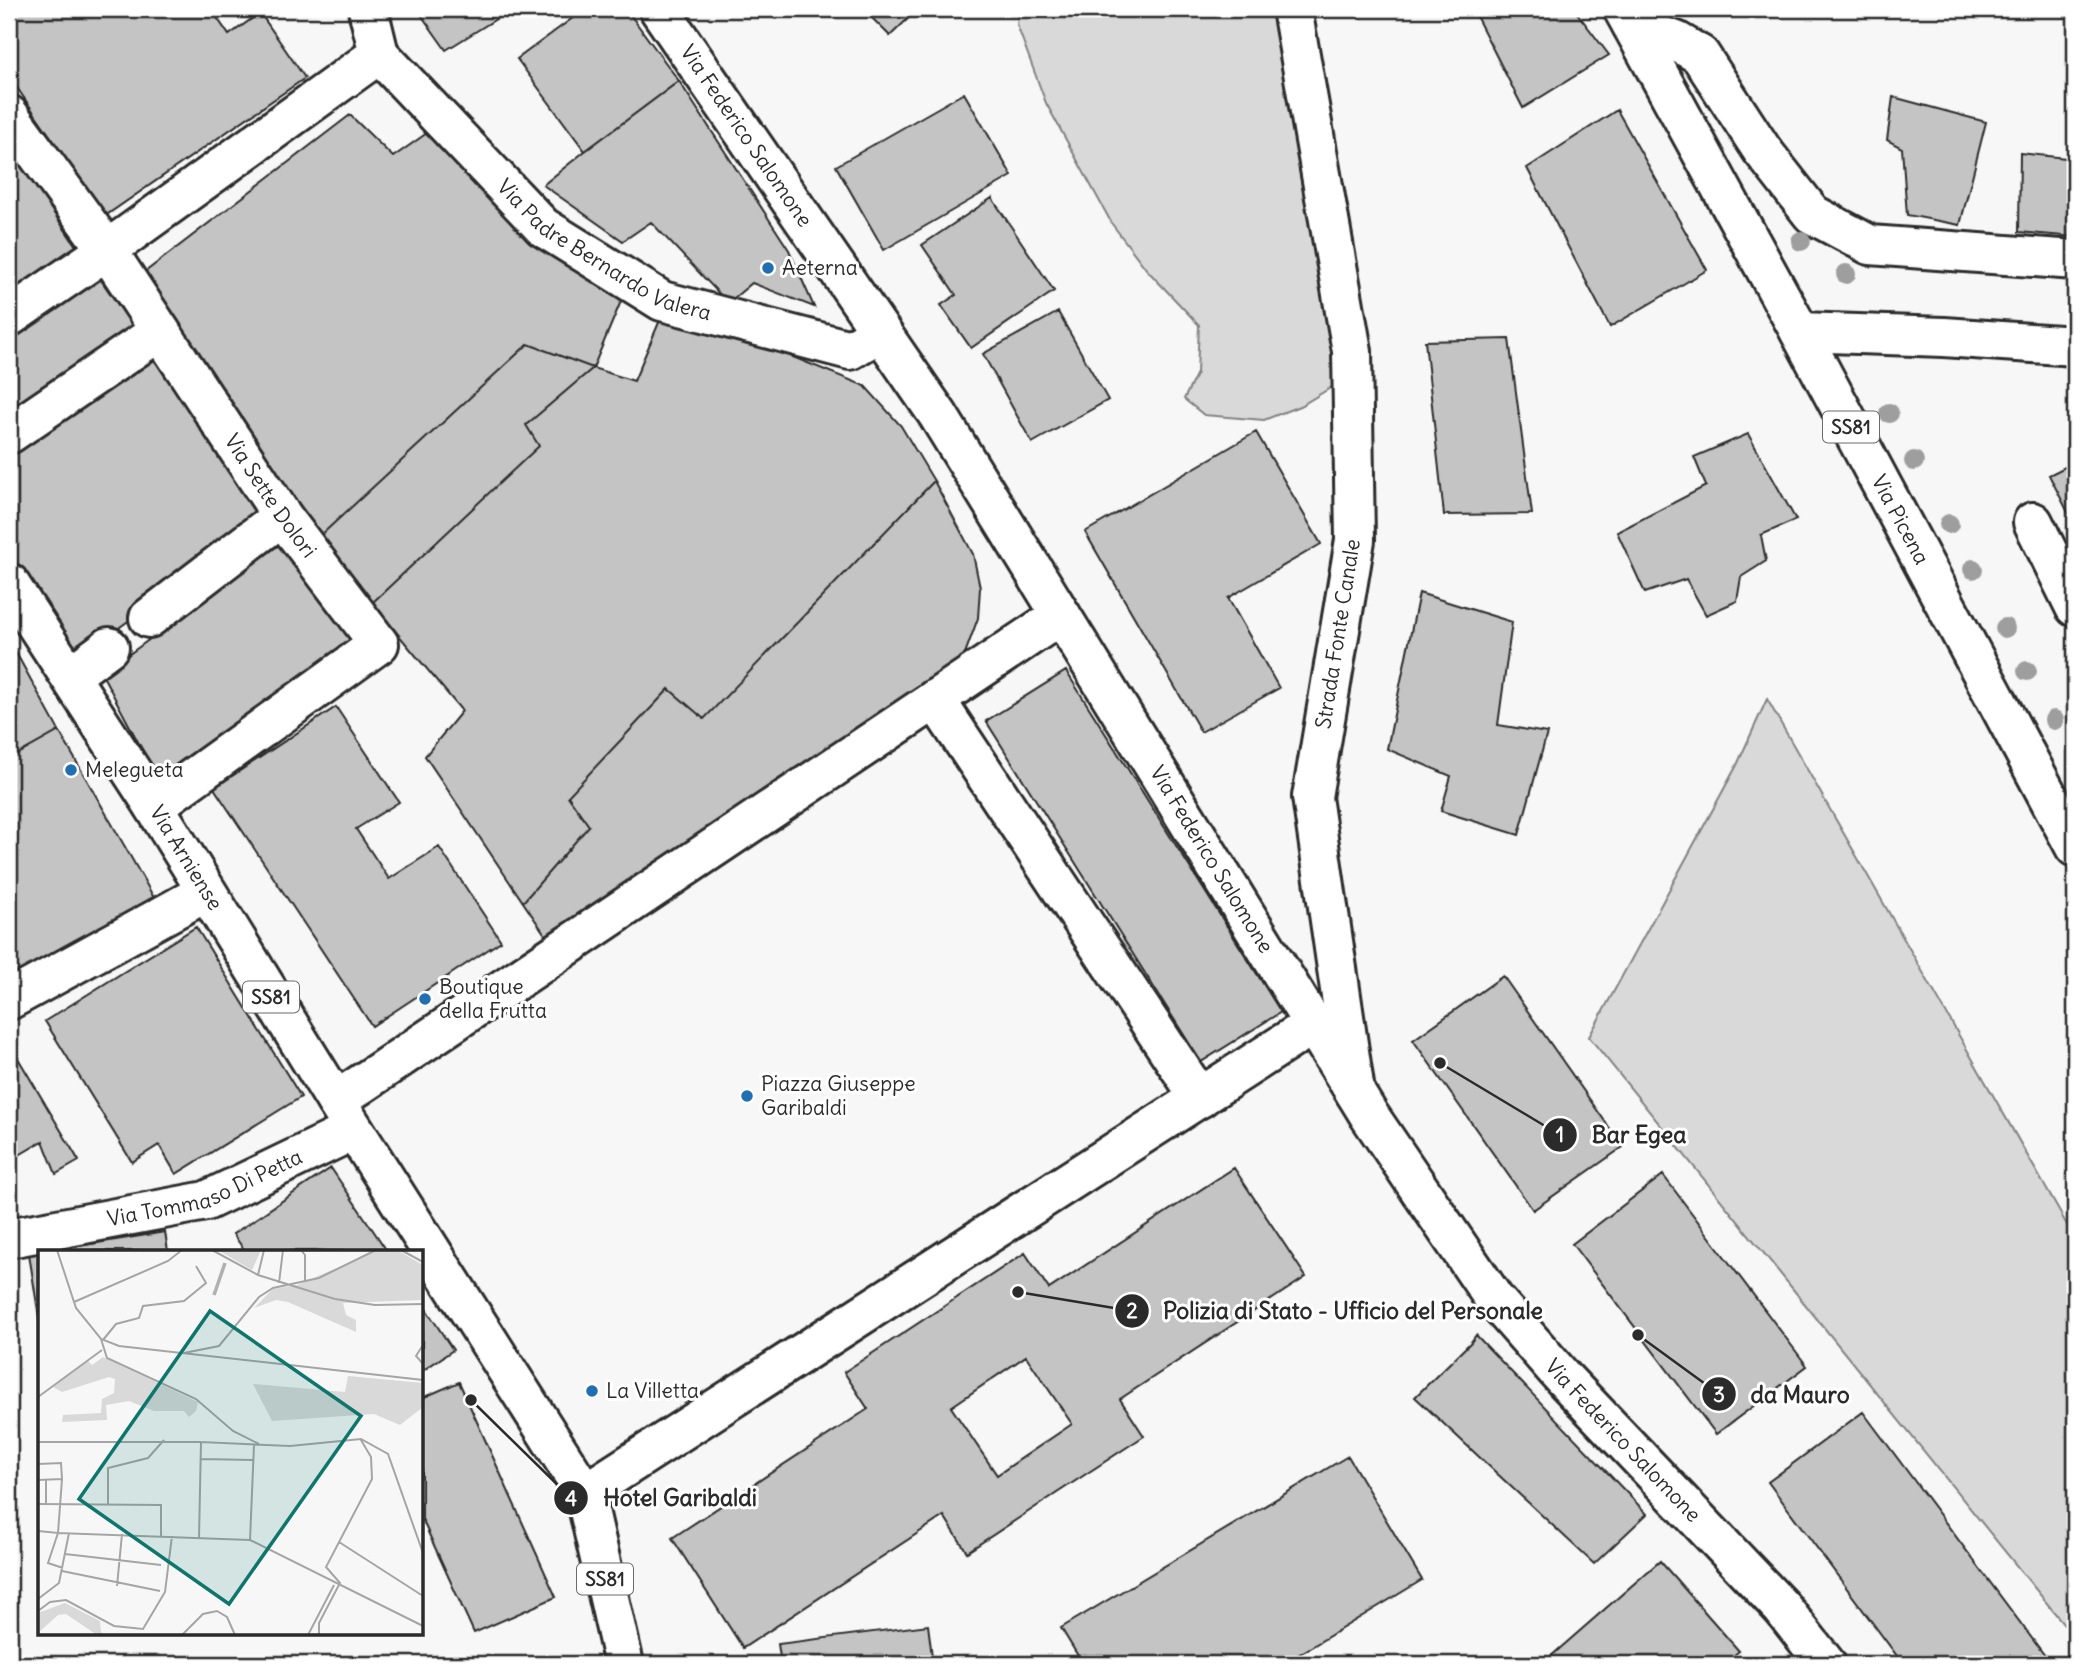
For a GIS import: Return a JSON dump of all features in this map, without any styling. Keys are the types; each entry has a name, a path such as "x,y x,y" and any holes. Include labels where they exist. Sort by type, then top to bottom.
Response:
{"main road":[{"path":"9,317 107,250 379,54 369,9"},
{"name":"Via Federico Salomone","path":"659,9 938,415 1355,1092 1494,1299 1564,1379 1782,1608 1817,1661"},
{"name":"Strada Fonte Canale","path":"1292,9 1352,351 1355,540 1312,797 1355,1092"},
{"path":"1627,17 1700,55 1762,150 1812,214 1870,245 2075,260"},
{"name":"Via Picena","path":"1627,17 1800,332 2075,848"},
{"name":"Via Padre Bernardo Valera","path":"379,54 543,227 662,301 850,349 880,332"},
{"name":"Via Sette Dolori","path":"9,115 20,154 107,250 282,516 379,645 154,806"},
{"path":"9,434 160,331"},
{"path":"1800,332 1944,337 2075,346"},
{"path":"149,618 282,516"},
{"path":"2033,522 2075,607"},
{"name":"Via Arniense","path":"9,583 154,806 345,1116"},
{"path":"345,1116 934,699 1061,615"},
{"path":"69,676 109,647"},
{"path":"934,699 1200,1098"},
{"path":"9,1000 206,892"},
{"path":"585,1493 1314,1024"},
{"name":"Via Tommaso Di Petta","path":"9,1238 206,1201 345,1116"},
{"name":"SS81","path":"345,1116 585,1493 624,1664"}],"shaded area":[{"path":"1019,9 1282,9 1340,382 1302,405 1264,420 1204,415 1184,399 1197,373 1199,325 1147,270 1112,224 1046,103 1017,25"},
{"path":"1767,699 2075,1239 2075,1638 1589,1037 1737,765"}],"building":[{"path":"9,9 211,9 229,35 260,13 305,78 105,216 9,76"},
{"path":"417,9 512,9 446,50"},
{"path":"585,9 626,9 679,81 585,151 517,59"},
{"path":"863,9 918,9 890,36"},
{"path":"1490,9 1574,9 1609,55 1523,108 1476,16"},
{"path":"679,81 789,250 814,307 752,283 728,303 651,222 623,241 543,185"},
{"path":"964,93 1012,176 884,250 836,166"},
{"path":"1893,97 1986,122 1960,225 1907,215 1902,148 1887,140"},
{"path":"1617,110 1707,270 1610,327 1527,168"},
{"path":"350,115 393,157 427,133 566,262 627,287 593,368 528,344 319,537 145,272"},
{"path":"2020,153 2075,159 2075,237 2019,232"},
{"path":"20,163 82,255 9,307 9,171"},
{"path":"992,198 1054,291 971,348 941,305 956,295 922,245"},
{"path":"94,270 139,335 9,424 9,327"},
{"path":"666,306 865,386 901,426 934,481 704,719 669,689 568,796 589,826 523,902 425,756 462,711 372,603 539,446 526,425 593,368 634,381"},
{"path":"1058,312 1108,400 1032,443 983,354"},
{"path":"1509,339 1532,514 1444,515 1425,341"},
{"path":"528,344 593,368 526,425 539,446 372,603 359,583 319,537"},
{"path":"147,349 265,520 78,658 9,552 9,443"},
{"path":"1256,432 1321,544 1228,598 1279,688 1201,732 1085,532"},
{"path":"1748,434 1796,520 1761,535 1766,561 1741,577 1737,601 1706,615 1686,579 1645,593 1617,532 1706,486 1694,457"},
{"path":"2075,462 2075,526 2049,475"},
{"path":"934,481 973,554 980,588 978,618 963,659 557,952 523,902 589,826 568,796 669,689 704,719"},
{"path":"280,544 356,642 161,785 102,674"},
{"path":"1419,593 1512,622 1498,725 1547,733 1519,835 1441,811 1451,776 1387,749"},
{"path":"9,640 59,731 9,759"},
{"path":"1066,671 1281,1012 1201,1062 986,721"},
{"path":"336,707 399,802 356,829 389,879 439,847 501,941 372,1026 214,788"},
{"path":"59,731 157,903 9,987 9,759"},
{"path":"196,927 301,1097 176,1174 159,1145 132,1162 45,1021"},
{"path":"1503,976 1623,1147 1533,1210 1413,1040"},
{"path":"9,1043 79,1161 56,1174 43,1141 9,1161"},
{"path":"331,1168 386,1250 244,1250 233,1234"},
{"path":"1234,1168 1306,1277 1120,1399 1144,1436 967,1552 944,1516 743,1648 672,1538 868,1409 844,1372 1025,1253 1049,1289","holes":["1026,1356 1072,1424 997,1475 951,1407"]},
{"path":"1663,1175 1807,1366 1716,1434 1572,1244"},
{"path":"165,1232 168,1250 54,1250"},
{"path":"38,1252 38,1311 29,1254"},
{"path":"424,1306 453,1350 424,1370"},
{"path":"1476,1335 1647,1514 1594,1564 1415,1397"},
{"path":"459,1382 556,1597 474,1633 424,1523 424,1397"},
{"path":"1863,1412 2051,1664 1903,1664 1768,1482"},
{"path":"1348,1456 1422,1580 1283,1664 1083,1664 1061,1628"},
{"path":"1660,1561 1739,1651 1724,1664 1542,1664"},
{"path":"928,1625 933,1664 781,1664 778,1644"}],"place":[{"name":"Aeterna","path":"768,268"},
{"name":"Melegueta","path":"71,770"},
{"name":"Boutique della Frutta","path":"425,999"},
{"name":"Bar Egea","path":"1440,1063"},
{"name":"Piazza Giuseppe Garibaldi","path":"747,1096"},
{"name":"Polizia di Stato - Ufficio del Personale","path":"1018,1292"},
{"name":"da Mauro","path":"1638,1335"},
{"name":"La Villetta","path":"592,1391"},
{"name":"Hotel Garibaldi","path":"471,1400"}]}
